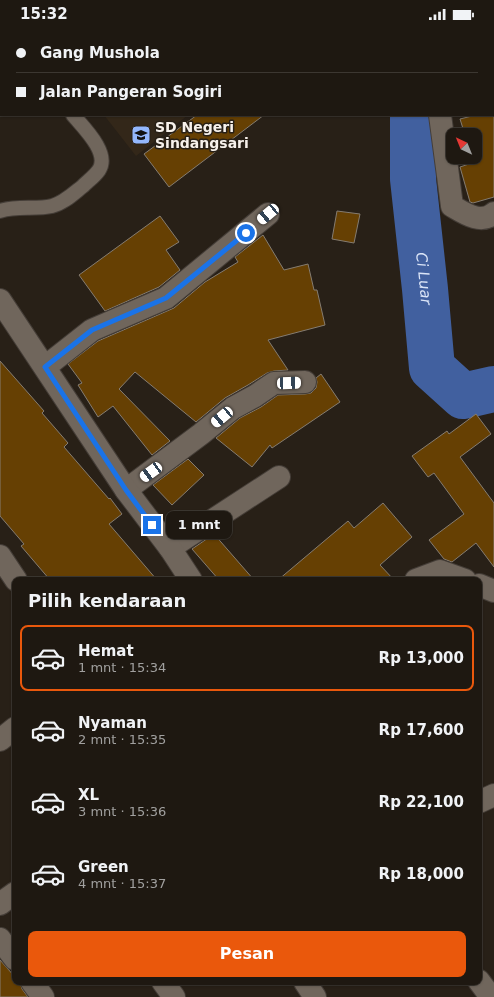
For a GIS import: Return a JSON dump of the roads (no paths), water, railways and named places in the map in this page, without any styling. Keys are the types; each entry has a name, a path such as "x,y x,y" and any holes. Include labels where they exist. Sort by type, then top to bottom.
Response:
{"street":[{"path":"440,116 452,206 471,217 479,218 491,216 494,213"},
{"path":"45,367 92,330 166,298 268,214"},
{"path":"0,300 126,490 170,548 189,577"},
{"path":"126,490 233,408 255,396 274,383 305,382"},
{"path":"170,548 279,476"},
{"path":"0,556 10,581"},
{"path":"424,577 440,571 457,577"},
{"path":"482,586 494,591"},
{"path":"0,740 12,730"},
{"path":"482,801 494,795"},
{"path":"0,904 12,895"},
{"path":"0,939 12,955"},
{"path":"34,985 43,997"},
{"path":"165,985 174,997"},
{"path":"306,985 315,997"},
{"path":"482,985 491,997"}],"lane":[{"path":"0,211 7,208 54,206 74,193 98,171 102,158 97,145 74,116"}],"waterway":[{"name":"Ci Luar","path":"413,116 413,179 432,368 463,396 494,389"}],"place":[{"name":"SD Negeri Sindangsari","path":"141,135"}]}
